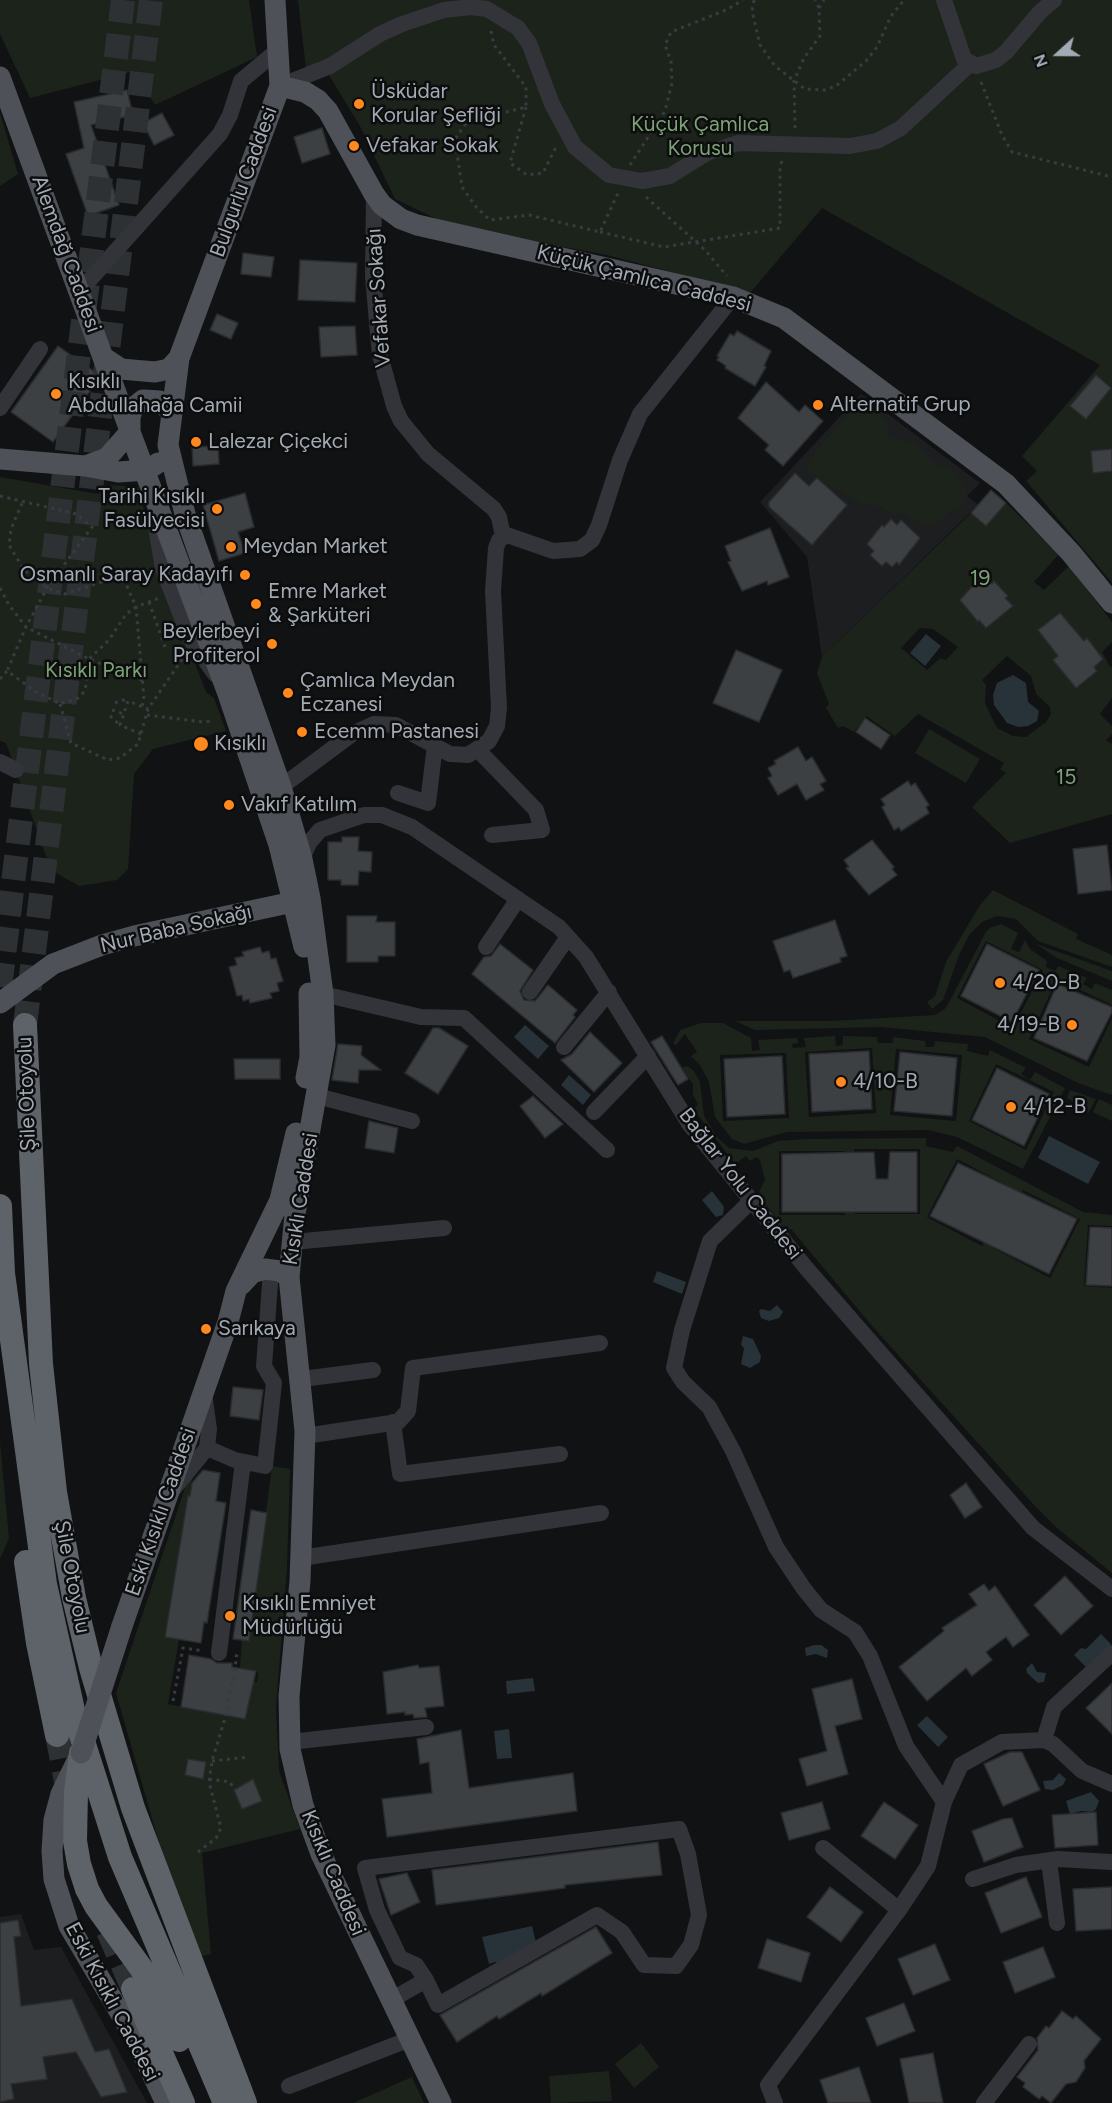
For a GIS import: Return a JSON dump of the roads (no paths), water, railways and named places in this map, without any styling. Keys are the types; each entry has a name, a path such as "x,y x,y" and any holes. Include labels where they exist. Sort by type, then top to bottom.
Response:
{"highway":[{"name":"Şile Otoyolu","path":"25,1025 41,1364 56,1492 74,1598 91,1668 133,1808 245,2103"},
{"name":"Şile Otoyolu","path":"0,1206 3,1273 45,1584 73,1710 120,1857 225,2103"},
{"path":"3,1273 11,1419 28,1581 57,1735"},
{"path":"81,1753 76,1792 75,1841 87,1889 96,1906 149,1979 208,2103"},
{"path":"133,1989 183,2103"}],"main road":[{"name":"Bulgurlu Caddesi","path":"179,358 280,86 275,0"},
{"name":"Alemdağ Caddesi","path":"0,77 130,432 147,470"},
{"name":"Küçük Çamlıca Caddesi","path":"280,86 305,92 318,100 328,111 374,194 382,205 401,219 417,225 733,297 755,304 800,328 984,465 1025,502 1112,603"},
{"path":"103,357 121,369 155,372 169,369 179,358"},
{"name":"Kısıklı Caddesi","path":"179,358 168,445 185,514 281,787 302,859 302,900"},
{"path":"85,466 107,458 130,432 130,417 133,408 143,400 160,401 171,412"},
{"path":"0,459 85,466 118,472 147,470 165,455 168,445"},
{"name":"Kısıklı Caddesi","path":"147,470 227,691 279,845 302,900 323,994 325,1045 295,1214 293,1242 280,1273 302,1379 305,1436 301,1558 289,1696 290,1742 303,1805 321,1854 441,2103"},
{"name":"Nur Baba Sokağı","path":"0,1003 53,964 102,945 302,900"},
{"name":"Eski Kısıklı Caddesi","path":"166,2103 135,2038 69,1926 54,1879 52,1851 54,1820 62,1794 81,1753 238,1288 280,1200 293,1155 310,1057 302,900"},
{"path":"238,1288 252,1273 280,1273"}],"street":[{"path":"944,0 960,50 973,65"},
{"path":"280,86 330,66 380,34 402,24 444,10 471,7 488,9 518,28 529,43 563,129 575,147 609,175 642,181 670,176 723,146 754,142 850,146 877,141 901,128 973,65 996,60 1054,0"},
{"path":"79,292 220,134 230,115 241,81 278,50"},
{"name":"Vefakar Sokağı","path":"374,194 373,276 376,322 380,355 394,406 400,421 428,454 494,509 499,517 503,536"},
{"path":"281,787 352,734 374,724 396,725 450,754 468,755 489,741 497,726 493,591 496,548 503,536 507,535 554,551 580,549 592,540 620,460 640,414 733,297"},
{"path":"0,408 40,349"},
{"path":"398,793 428,803 435,745"},
{"path":"478,750 536,810 542,830 492,835"},
{"path":"0,762 16,770"},
{"name":"Bağlar Yolu Caddesi","path":"302,859 309,843 320,830 364,815 382,815 412,827 560,927 586,957 609,992 690,1125 751,1201 1033,1528 1112,1589"},
{"path":"486,947 518,900"},
{"path":"530,992 568,937"},
{"path":"564,1047 609,992"},
{"path":"323,994 421,1017 464,1018 607,1150"},
{"path":"594,1112 648,1056"},
{"path":"317,1096 412,1121"},
{"path":"751,1201 710,1241 682,1330 674,1368 683,1382 709,1407 733,1451 776,1547 804,1589 821,1610 855,1632 870,1656 906,1746 944,1802"},
{"path":"293,1242 444,1228"},
{"path":"207,1448 243,1462 265,1466 274,1383 264,1366 280,1273"},
{"path":"305,1436 398,1422 408,1411 413,1368 600,1343"},
{"path":"302,1379 372,1370"},
{"path":"167,1497 207,1448 209,1429 204,1392"},
{"path":"393,1422 400,1474 560,1454"},
{"path":"219,1653 243,1462"},
{"path":"301,1558 601,1513"},
{"path":"1044,1740 1054,1707 1112,1653"},
{"path":"290,1742 426,1727"},
{"path":"775,2103 768,2085 899,1910 928,1866 944,1802 961,1765 1002,1742 1044,1740 1053,1744 1082,1771 1112,1784"},
{"path":"679,1829 688,1854 699,1915 691,1945 676,1966 644,1965 622,1932 597,1915 438,2005 426,1980 416,1965 400,1958 377,1910 365,1868 679,1829"},
{"path":"823,1848 899,1910"},
{"path":"973,1879 1016,1865 1050,1861 1112,1862"},
{"path":"1050,1861 1057,1923"},
{"path":"391,2000 426,1980"},
{"path":"289,2086 410,2039"},
{"path":"984,2103 1029,2044"},
{"path":"156,2081 159,2103"}],"tunnel":[{"path":"0,987 123,0"},
{"path":"25,1025 151,0"},
{"path":"57,1735 69,1797"},
{"path":"108,1931 133,1989"}],"place":[{"name":"Üsküdar Korular Şefliği","path":"359,104"},
{"name":"Vefakar Sokak","path":"354,146"},
{"name":"Kısıklı Abdullahağa Camii","path":"56,394"},
{"name":"Alternatif Grup","path":"818,405"},
{"name":"Lalezar Çiçekci","path":"196,442"},
{"name":"Tarihi Kısıklı Fasülyecisi","path":"217,509"},
{"name":"Meydan Market","path":"231,547"},
{"name":"Osmanlı Saray Kadayıfı","path":"245,575"},
{"name":"Emre Market & Şarküteri","path":"256,604"},
{"name":"Beylerbeyi Profiterol","path":"272,644"},
{"name":"Çamlıca Meydan Eczanesi","path":"288,693"},
{"name":"Ecemm Pastanesi","path":"302,732"},
{"name":"Kısıklı","path":"201,744"},
{"name":"Vakıf Katılım","path":"229,805"},
{"name":"4/20-B","path":"1000,983"},
{"name":"4/19-B","path":"1072,1025"},
{"name":"4/10-B","path":"841,1082"},
{"name":"4/12-B","path":"1011,1107"},
{"name":"Sarıkaya","path":"206,1329"},
{"name":"Kısıklı Emniyet Müdürlüğü","path":"230,1616"}],"park label":[{"name":"Küçük Çamlıca Korusu","path":"700,137"},
{"name":"19","path":"980,579"},
{"name":"Kısıklı Parkı","path":"96,671"},
{"name":"15","path":"1066,778"}]}
